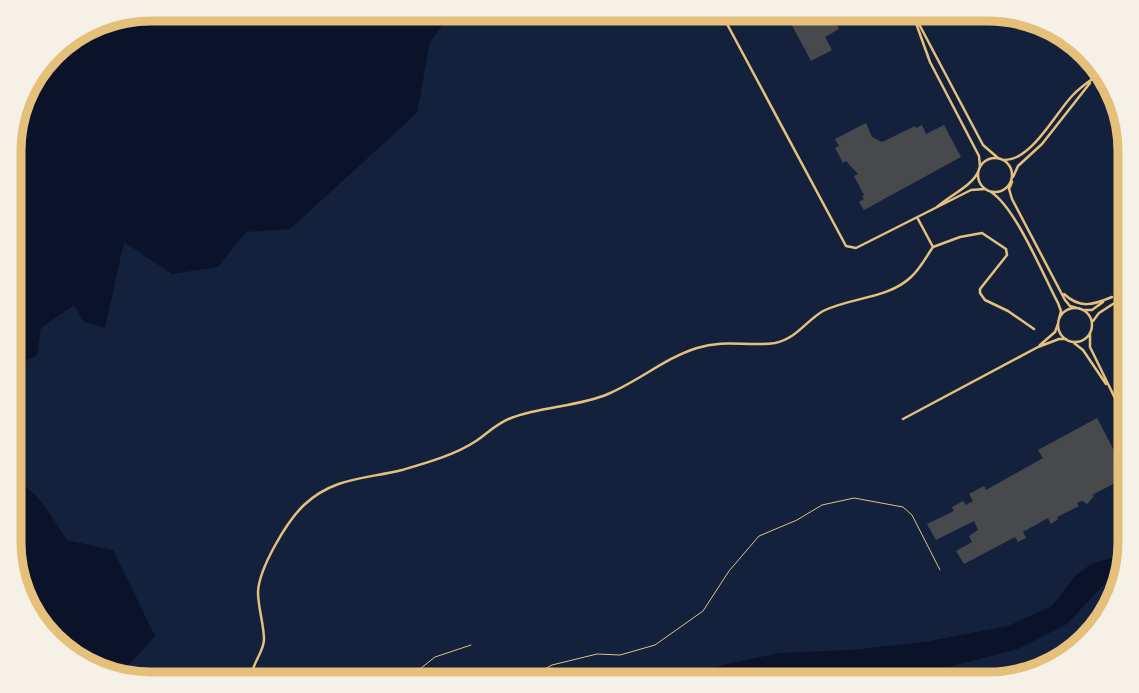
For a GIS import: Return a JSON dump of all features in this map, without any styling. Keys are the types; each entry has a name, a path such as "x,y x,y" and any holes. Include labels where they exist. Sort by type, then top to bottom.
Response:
{"street":[{"path":"725,21 840,238 848,247 856,248 971,190 985,189"},
{"path":"915,21 930,62 979,156 980,167"},
{"path":"917,21 983,145 1010,165 1013,177"},
{"path":"1004,160 1017,159 1028,150 1074,93 1095,78"},
{"path":"1092,80 1042,144 1018,166 1009,189 1068,304 1092,310 1118,293"},
{"path":"934,209 972,182 980,167 989,159 998,158"},
{"path":"978,172 980,183 985,189 1004,203 1061,311 1055,332 1038,347"},
{"path":"991,192 1004,190 1012,182"},
{"path":"918,218 933,247"},
{"path":"253,672 253,665 264,642 258,591 266,565 292,518 306,503 348,479 401,470 444,456 476,441 498,424 511,418 608,394 668,360 697,348 721,342 763,344 787,339 829,308 900,285 912,276 933,247 979,233 987,234 1006,249 1007,255 980,293 985,300 1008,311 1034,329"},
{"path":"1060,290 1081,305 1094,304 1112,297"},
{"path":"1108,387 1105,374 1090,346 1090,333 1093,320 1099,313 1118,301"},
{"path":"1059,318 1066,310 1077,308"},
{"path":"1083,309 1090,317 1092,328"},
{"path":"1058,324 1066,339 1083,350 1118,406"},
{"path":"1071,342 1083,340 1090,333"},
{"path":"903,419 1038,347 1066,339"}],"path":[{"path":"538,672 552,664 597,654 620,655 655,645 704,611 729,571 759,536 797,520 822,505 854,499 903,507 912,515 940,570"},
{"path":"416,672 435,657 471,645"}],"water":[{"path":"446,21 430,42 417,113 290,229 246,232 218,267 172,274 124,242 105,328 84,322 74,305 41,328 37,355 21,363 22,134 34,94 48,72 65,53 94,34 134,22"},
{"path":"21,484 28,488 50,513 67,540 113,550 155,636 125,669 94,659 59,634 34,599 25,575 21,542"},
{"path":"1117,556 1112,578 1067,624 1018,649 929,672 690,672 779,653 851,650 924,642 1008,626 1052,606 1076,575 1091,564"}],"building":[{"path":"790,21 835,21 839,29 825,37 832,50 811,61"},
{"path":"866,123 872,137 882,142 915,126 916,128 922,125 926,134 944,125 961,157 864,210 859,202 864,199 864,195 854,176 858,174 846,161 843,163 835,148 839,146 835,139"},
{"path":"1097,418 1117,456 1113,458 1118,466 1114,468 1118,482 1092,495 1094,496 1087,504 1082,501 1077,503 1079,506 1057,517 1051,524 1048,518 1023,532 1026,538 1018,542 1015,537 964,564 956,551 972,542 969,536 978,530 974,521 936,540 927,524 954,511 952,507 963,501 966,505 973,501 969,494 984,486 986,490 1043,458 1038,450"}]}
